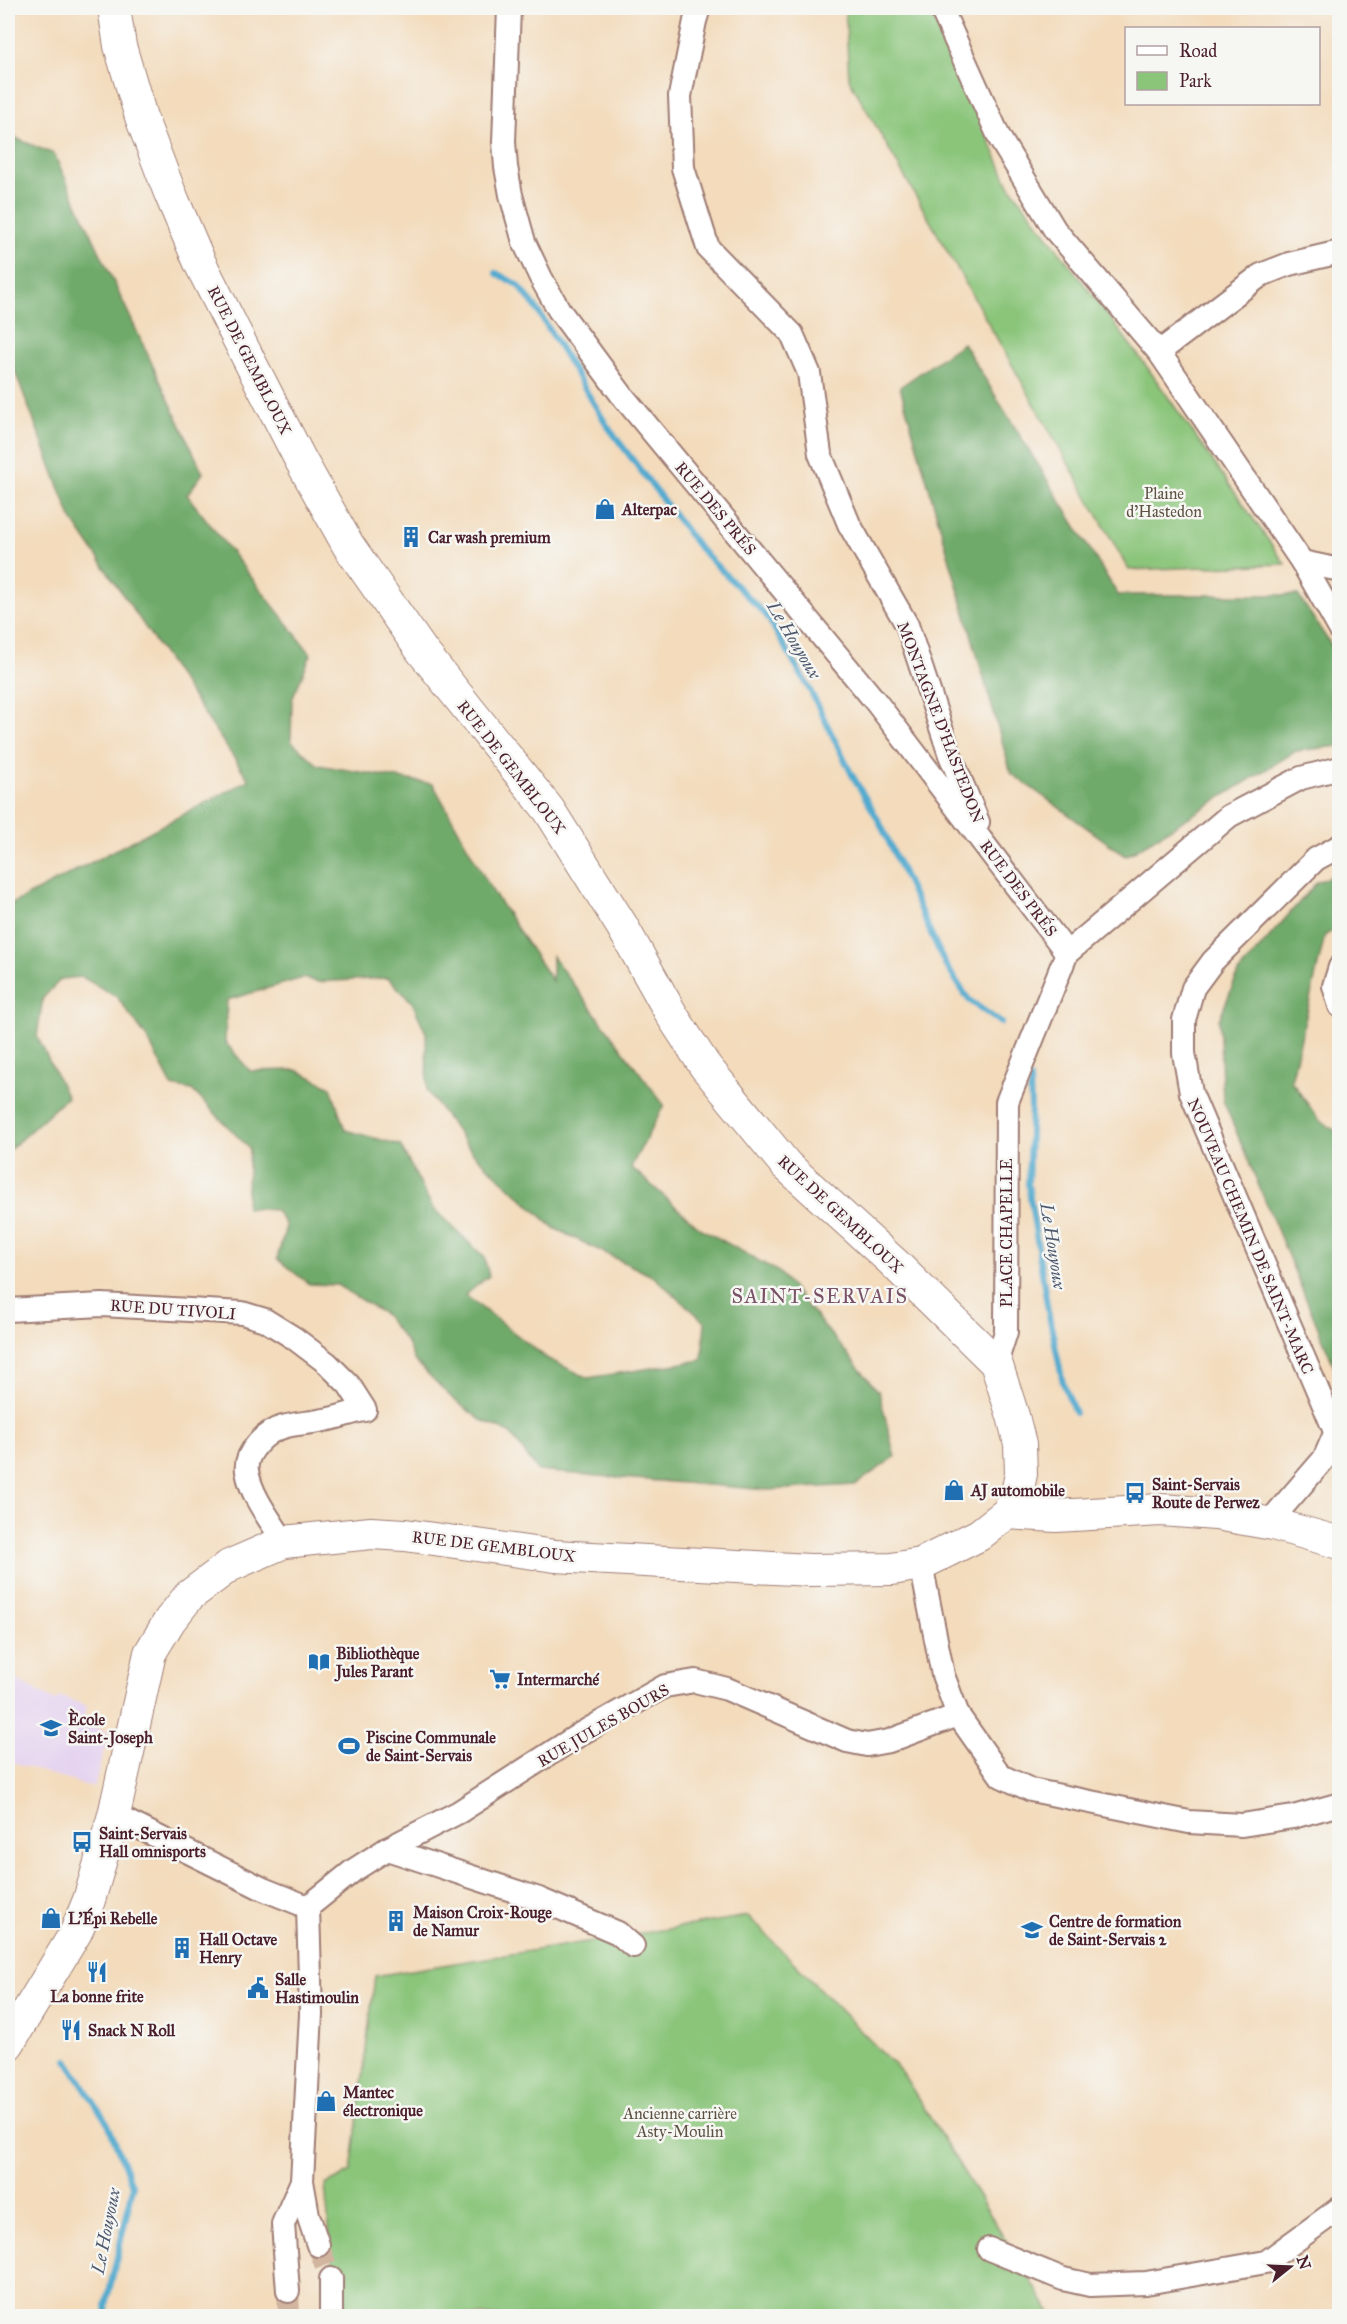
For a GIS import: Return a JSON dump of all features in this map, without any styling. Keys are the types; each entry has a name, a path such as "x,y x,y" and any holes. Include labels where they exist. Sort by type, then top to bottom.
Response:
{"main road":[{"name":"RUE DE GEMBLOUX","path":"8,2044 76,1932 88,1900 114,1815 150,1653 158,1637 189,1596 229,1566 284,1542 371,1533 405,1535 555,1556 810,1570 892,1569 921,1564 979,1536 1007,1513 1016,1498 1021,1474 1020,1444 996,1363 893,1262 786,1165 705,1066 673,1017 622,926 549,810 423,651 348,545 300,459 192,243 141,117 120,46 114,8"},
{"path":"1007,1513 1056,1516 1161,1510 1216,1514 1273,1524 1340,1543"}],"street":[{"name":"RUE DES PRÉS","path":"509,8 504,142 506,167 524,242 541,278 560,310 621,394 876,702 1067,953"},
{"name":"MONTAGNE D'HASTEDON","path":"699,8 680,96 683,168 708,248 792,334 809,374 820,454 849,524 907,625 950,754 997,859"},
{"path":"941,8 1000,139 1055,230 1159,352 1302,562 1340,629"},
{"path":"1159,352 1261,275 1289,264 1340,252"},
{"path":"1302,562 1340,570"},
{"path":"1067,953 1229,816 1301,778 1340,768"},
{"name":"NOUVEAU CHEMIN DE SAINT-MARC","path":"1273,1524 1278,1512 1324,1459 1337,1439 1191,1093 1184,1053 1184,1020 1193,988 1213,961 1316,859 1340,846"},
{"name":"PLACE CHAPELLE","path":"996,1363 1006,1332 1006,1102 1067,953"},
{"path":"1340,967 1334,986 1340,1006"},
{"name":"RUE DU TIVOLI","path":"8,1310 102,1305 242,1313 265,1320 327,1363 349,1385 365,1410 280,1427 263,1439 248,1460 247,1471 252,1488 284,1542"},
{"path":"921,1564 943,1675 958,1715 1001,1776 1030,1790 1189,1822 1242,1825 1293,1817 1340,1804"},
{"name":"RUE JULES BOURS","path":"308,1907 354,1870 387,1849 459,1812 582,1733 665,1686 695,1681 727,1689 847,1741 867,1745 889,1741 958,1715"},
{"path":"114,1815 263,1889 308,1907 311,2014 302,2181 308,2215 318,2245"},
{"path":"387,1849 538,1899 618,1933 633,1946"},
{"path":"288,2291 283,2224 302,2181"},
{"path":"989,2249 1063,2279 1090,2285 1146,2283 1266,2262 1340,2208"},
{"path":"331,2279 331,2316"}],"shaded area":[{"name":"Ècole Saint-Joseph","path":"8,1675 56,1701 59,1696 87,1706 82,1724 109,1732 94,1788 8,1761"}],"green space":[{"name":"Plaine d'Hastedon","path":"845,8 928,8 946,43 1009,185 1147,367 1285,564 1129,570 849,79"},
{"path":"8,135 54,154 203,473 187,495 311,654 292,700 291,741 318,765 433,784 491,889 552,981 552,956 664,1105 631,1167 700,1228 779,1272 879,1392 895,1457 855,1485 768,1490 538,1471 510,1433 481,1420 454,1400 414,1360 407,1343 384,1314 337,1285 309,1284 277,1259 286,1226 276,1210 246,1208 249,1148 192,1090 172,1086 147,1038 117,997 82,977 61,979 43,998 37,1036 67,1097 8,1151 8,906 249,780 71,518 8,353","holes":["303,978 318,982 388,978 412,1002 426,1033 427,1091 472,1152 554,1228 654,1277 705,1322 702,1360 588,1378 548,1359 465,1295 489,1276 484,1257 433,1208 400,1145 345,1130 331,1087 297,1070 250,1071 225,1042 227,1000"]},
{"path":"963,343 1118,595 1298,595 1339,657 1339,746 1296,751 1126,856 1011,773 900,387"},
{"path":"1339,873 1339,928 1325,935 1291,1081 1320,1121 1339,1133 1339,1378 1223,1100 1219,1020 1238,973 1317,882"},
{"name":"Ancienne carrière Asty-Moulin","path":"748,1916 903,2074 1053,2316 337,2316 325,2185 351,2172 375,1976"}],"waterway":[{"name":"Le Houyoux","path":"496,273 518,285 535,306 608,427 700,549 766,615 810,690 851,773 880,823 945,964 969,1000 1001,1023"},
{"name":"Le Houyoux","path":"1030,1079 1028,1184 1048,1311 1063,1383 1075,1413"},
{"name":"Le Houyoux","path":"67,2060 108,2124 133,2187 106,2305 107,2316"}],"tunnel":[{"path":"318,2245 331,2279"},
{"path":"288,2291 289,2316"}],"place":[{"name":"Alterpac","path":"605,509"},
{"name":"Car wash premium","path":"411,537"},
{"name":"AJ automobile","path":"954,1490"},
{"name":"Saint-Servais Route de Perwez","path":"1135,1493"},
{"name":"Bibliothèque Jules Parant","path":"319,1662"},
{"name":"Intermarché","path":"500,1679"},
{"name":"Ècole Saint-Joseph","path":"51,1728"},
{"name":"Piscine Communale de Saint-Servais","path":"349,1746"},
{"name":"Saint-Servais Hall omnisports","path":"82,1842"},
{"name":"L'Épi Rebelle","path":"51,1918"},
{"name":"Maison Croix-Rouge de Namur","path":"396,1921"},
{"name":"Centre de formation de Saint-Servais 2","path":"1032,1930"},
{"name":"Hall Octave Henry","path":"182,1948"},
{"name":"La bonne frite","path":"97,1972"},
{"name":"Salle Hastimoulin","path":"258,1988"},
{"name":"Snack N Roll","path":"71,2030"},
{"name":"Mantec électronique","path":"326,2101"}],"district":[{"name":"SAINT-SERVAIS","path":"820,1296"}]}
